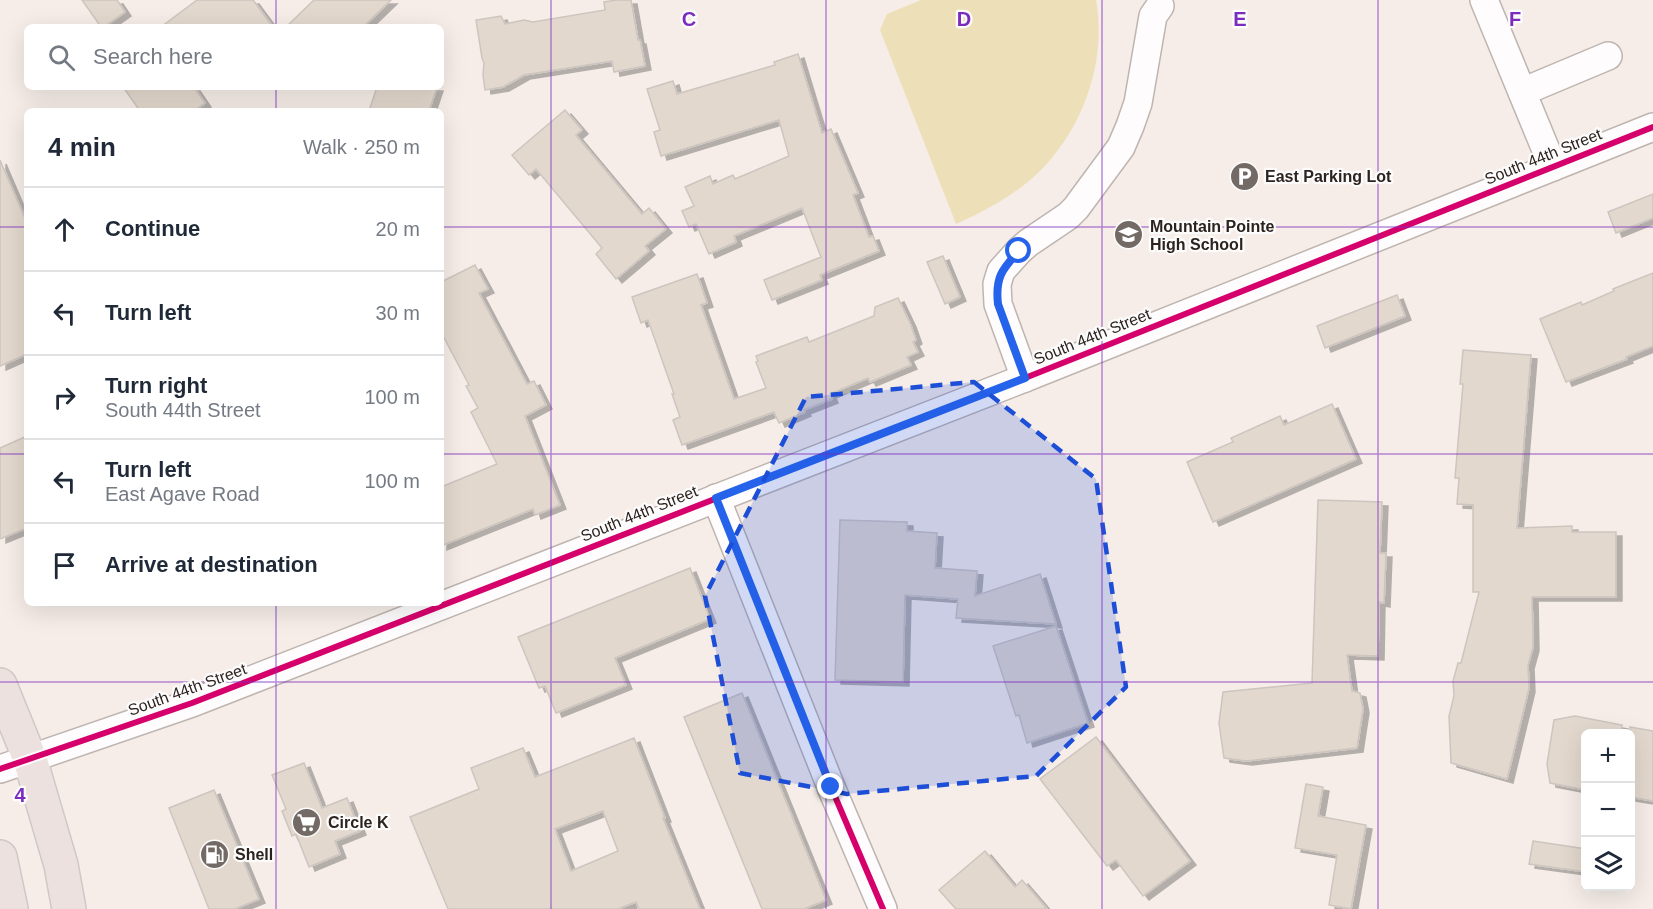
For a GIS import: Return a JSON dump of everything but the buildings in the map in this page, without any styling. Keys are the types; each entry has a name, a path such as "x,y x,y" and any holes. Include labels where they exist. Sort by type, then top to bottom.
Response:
{"main road":[{"path":"0,685 15,764 61,864 69,909"},
{"path":"0,857 11,909"}],"street":[{"path":"1484,0 1553,167"},
{"path":"1025,378 998,304 997,284 1001,271 1029,243 1076,208 1121,147 1138,103 1153,16 1160,6"},
{"path":"1522,92 1608,56"},
{"name":"South 44th Street","path":"444,604 1025,378 1653,127"},
{"path":"716,498 826,777 883,909"},
{"name":"South 44th Street","path":"15,764 192,703 440,606"}],"highlighted area":[{"path":"974,382 1096,479 1126,687 1036,776 847,794 740,773 705,596 806,397"}],"shaded area":[{"path":"921,0 1096,0 1099,23 1095,69 1089,91 1069,133 1056,153 1022,187 956,224 880,30 887,14"}],"cycle path":[{"path":"444,605 1025,378 1653,127"},
{"path":"716,498 831,787 883,909"},
{"path":"0,769 192,703 441,606"}],"place":[{"name":"East Parking Lot","path":"1244,176"},
{"name":"Mountain Pointe High School","path":"1129,235"},
{"name":"Circle K","path":"307,822"},
{"name":"Shell","path":"214,854"}],"route":[{"path":"831,787 716,498 1025,378 998,304 997,295 997,284 1001,271 1019,251"}]}
